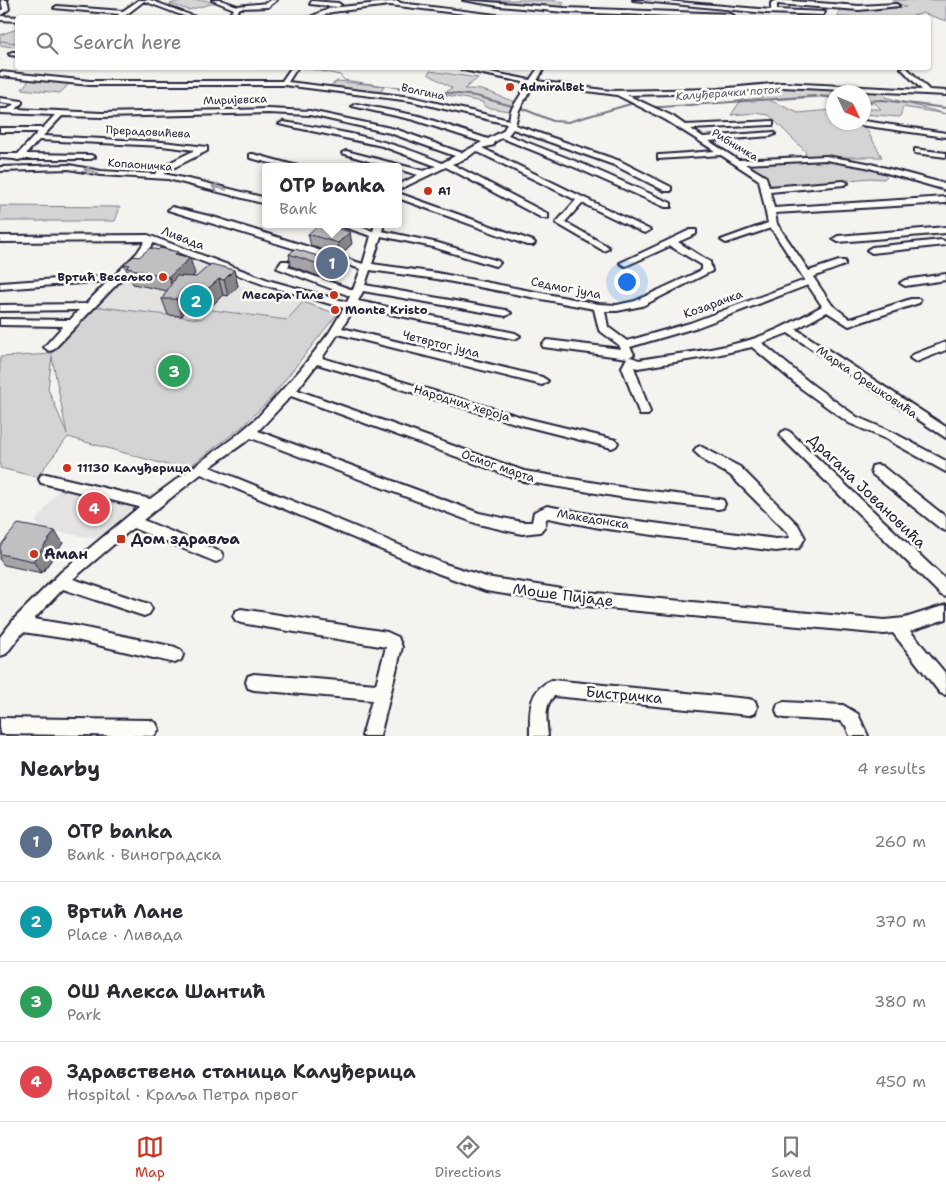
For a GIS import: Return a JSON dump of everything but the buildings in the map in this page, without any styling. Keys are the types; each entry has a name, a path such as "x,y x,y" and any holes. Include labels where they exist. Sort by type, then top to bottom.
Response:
{"street":[{"path":"0,16 6,9 4,0"},
{"path":"57,8 124,13 142,0"},
{"path":"145,0 188,15"},
{"path":"215,0 238,7 268,5 274,0"},
{"path":"318,15 342,7 350,0"},
{"path":"312,3 342,7 391,4 409,0"},
{"path":"466,0 608,15"},
{"path":"636,0 768,14 774,9 777,2 859,8 896,6"},
{"path":"706,0 823,13"},
{"path":"391,4 489,15"},
{"path":"231,15 238,7"},
{"path":"303,9 328,11"},
{"path":"0,16 15,18"},
{"path":"284,83 293,70"},
{"path":"473,70 532,82 620,94 718,91 782,86 926,90 946,93"},
{"path":"402,186 503,136 511,124 514,112 539,70"},
{"path":"907,70 918,79 926,90"},
{"name":"Волгина","path":"0,74 90,83 284,83 404,98 511,124 617,163 668,189"},
{"name":"Рибничка","path":"620,94 636,100 685,127 721,153 752,170 763,179 773,224 828,307 844,322 849,324 915,301"},
{"path":"0,100 20,102 9,112"},
{"path":"356,106 416,118 491,143"},
{"name":"Миријевска","path":"0,111 128,115 268,110 310,113 392,131 464,156"},
{"path":"11,168 43,130 60,114"},
{"path":"685,127 770,123"},
{"path":"283,124 364,140 420,156 445,165 545,216"},
{"path":"871,126 946,135"},
{"path":"0,130 43,130"},
{"path":"701,139 771,134"},
{"path":"503,136 582,167 668,205"},
{"name":"Прерадовићева","path":"36,138 162,144 204,149 170,166 157,176"},
{"path":"478,149 645,230"},
{"path":"918,151 946,155"},
{"path":"346,153 384,163"},
{"path":"661,157 721,153"},
{"path":"0,156 91,157"},
{"path":"253,156 281,163"},
{"path":"736,162 826,158 867,165 946,187"},
{"name":"Копаоничка","path":"0,168 69,167 101,173 157,176 202,184 262,201"},
{"path":"402,168 425,174"},
{"path":"927,182 946,181"},
{"path":"766,190 844,183"},
{"path":"402,196 530,243"},
{"path":"581,198 560,223 604,248"},
{"path":"770,211 946,200"},
{"name":"Седмог јула","path":"172,210 210,219 366,267 437,276 599,307 617,308 638,304 707,271 707,264 672,243"},
{"path":"726,240 773,224"},
{"path":"361,228 435,245 495,263"},
{"path":"838,239 946,230"},
{"path":"0,649 5,635 20,624 61,582 199,468 249,432 288,391 335,330 354,298 378,231"},
{"path":"625,263 693,232"},
{"path":"872,250 942,244 930,232"},
{"name":"Ливада","path":"0,239 151,239 268,284 354,298"},
{"path":"49,347 70,323 140,255 151,239"},
{"path":"285,263 282,268 354,298 515,336"},
{"name":"Козарачка","path":"628,353 842,264"},
{"path":"905,283 946,277"},
{"path":"0,286 115,278"},
{"path":"354,298 506,313"},
{"path":"0,308 86,307"},
{"path":"599,307 603,328 638,364 696,356 755,343 788,329 828,307"},
{"path":"0,322 70,323"},
{"name":"Марка Орешковића","path":"788,329 946,433"},
{"name":"Четвртог јула","path":"335,330 542,382"},
{"path":"755,343 806,386 853,420 874,431 890,436 946,467"},
{"path":"547,344 628,353"},
{"path":"916,358 946,346"},
{"path":"628,353 628,367 644,412"},
{"name":"Народних хероја","path":"314,359 524,422 612,443"},
{"name":"Осмог марта","path":"288,391 522,476 626,493 718,504"},
{"name":"Македонска","path":"249,432 478,518 510,526 535,528 538,526 539,516 547,512 600,522 776,546 794,544 798,538 793,529 734,471 710,459 700,451"},
{"name":"Драгана Јовановића","path":"786,435 946,590"},
{"name":"Моше Пијаде","path":"199,468 435,566 486,584 575,598 709,612 897,627 946,612"},
{"path":"877,470 946,525"},
{"path":"46,479 154,505"},
{"path":"134,522 216,556"},
{"path":"61,582 144,609"},
{"path":"241,616 387,639 392,642 394,647 371,736"},
{"path":"20,624 76,633 175,655"},
{"path":"897,627 946,687"},
{"path":"254,682 381,693"},
{"name":"Бистричка","path":"539,736 539,700 544,692 552,688 749,707"},
{"path":"784,710 843,713 852,720 858,736"},
{"path":"0,726 150,729"}],"shaded area":[{"path":"183,0 205,0 214,3 189,10 170,4"},
{"path":"468,0 550,0 564,2 560,10"},
{"path":"892,0 946,0 946,21 923,13 917,15 838,15 840,8 873,10 906,7"},
{"path":"15,30 15,45 12,47 0,45 0,35"},
{"path":"430,71 478,78 464,89 483,90 520,102 514,112 485,107 482,102 442,94 452,88 428,74"},
{"path":"31,77 72,81 60,93 22,89"},
{"path":"337,81 385,86 378,95 326,89"},
{"path":"782,85 826,87 826,97 769,100 798,113 826,111 826,130 867,130 882,157 822,157 891,172 884,179 870,178 766,188 765,183 736,162 803,158 806,152 769,115 755,113 731,115 741,100 762,98 761,90"},
{"path":"871,89 883,89 885,97 946,114 903,107 900,117 871,115 871,109 881,109 875,103 871,103"},
{"path":"0,206 120,207 115,221 0,221"},
{"path":"153,247 221,272 231,283 303,302 287,320 212,310 201,319 92,306"},
{"path":"303,302 337,314 269,400 243,426 185,470 68,437 37,477 0,468 0,357 52,354 54,346 92,306 201,319 212,310 287,320","holes":["52,356 67,434 48,389"]},
{"path":"64,483 150,504 104,540 42,529 36,522"}],"waterway":[{"name":"Калуђерачки поток","path":"0,41 15,43"},
{"name":"Калуђерачки поток","path":"316,70 340,75 344,80 405,89"},
{"name":"Калуђерачки поток","path":"396,87 476,96 512,106"},
{"name":"Калуђерачки поток","path":"642,101 653,107 662,107 816,96"},
{"name":"Калуђерачки поток","path":"821,96 826,97"},
{"name":"Калуђерачки поток","path":"871,101 883,100 946,108"},
{"name":"Калуђерачки поток","path":"521,108 553,121 568,122 634,103"}],"place":[{"name":"AdmiralBet","path":"510,87"},
{"name":"A1","path":"428,191"},
{"name":"OTP banka","path":"332,263"},
{"name":"Вртић Весељко","path":"163,277"},
{"name":"Месара Гиле","path":"334,295"},
{"name":"Вртић Лане","path":"196,301"},
{"name":"Monte Kristo","path":"335,310"},
{"name":"ОШ Алекса Шантић","path":"174,371"},
{"name":"11130 Калуђерица","path":"67,468"},
{"name":"Здравствена станица Калуђерица","path":"94,508"},
{"name":"Дом здравља","path":"121,539"},
{"name":"Аман","path":"34,554"}]}
